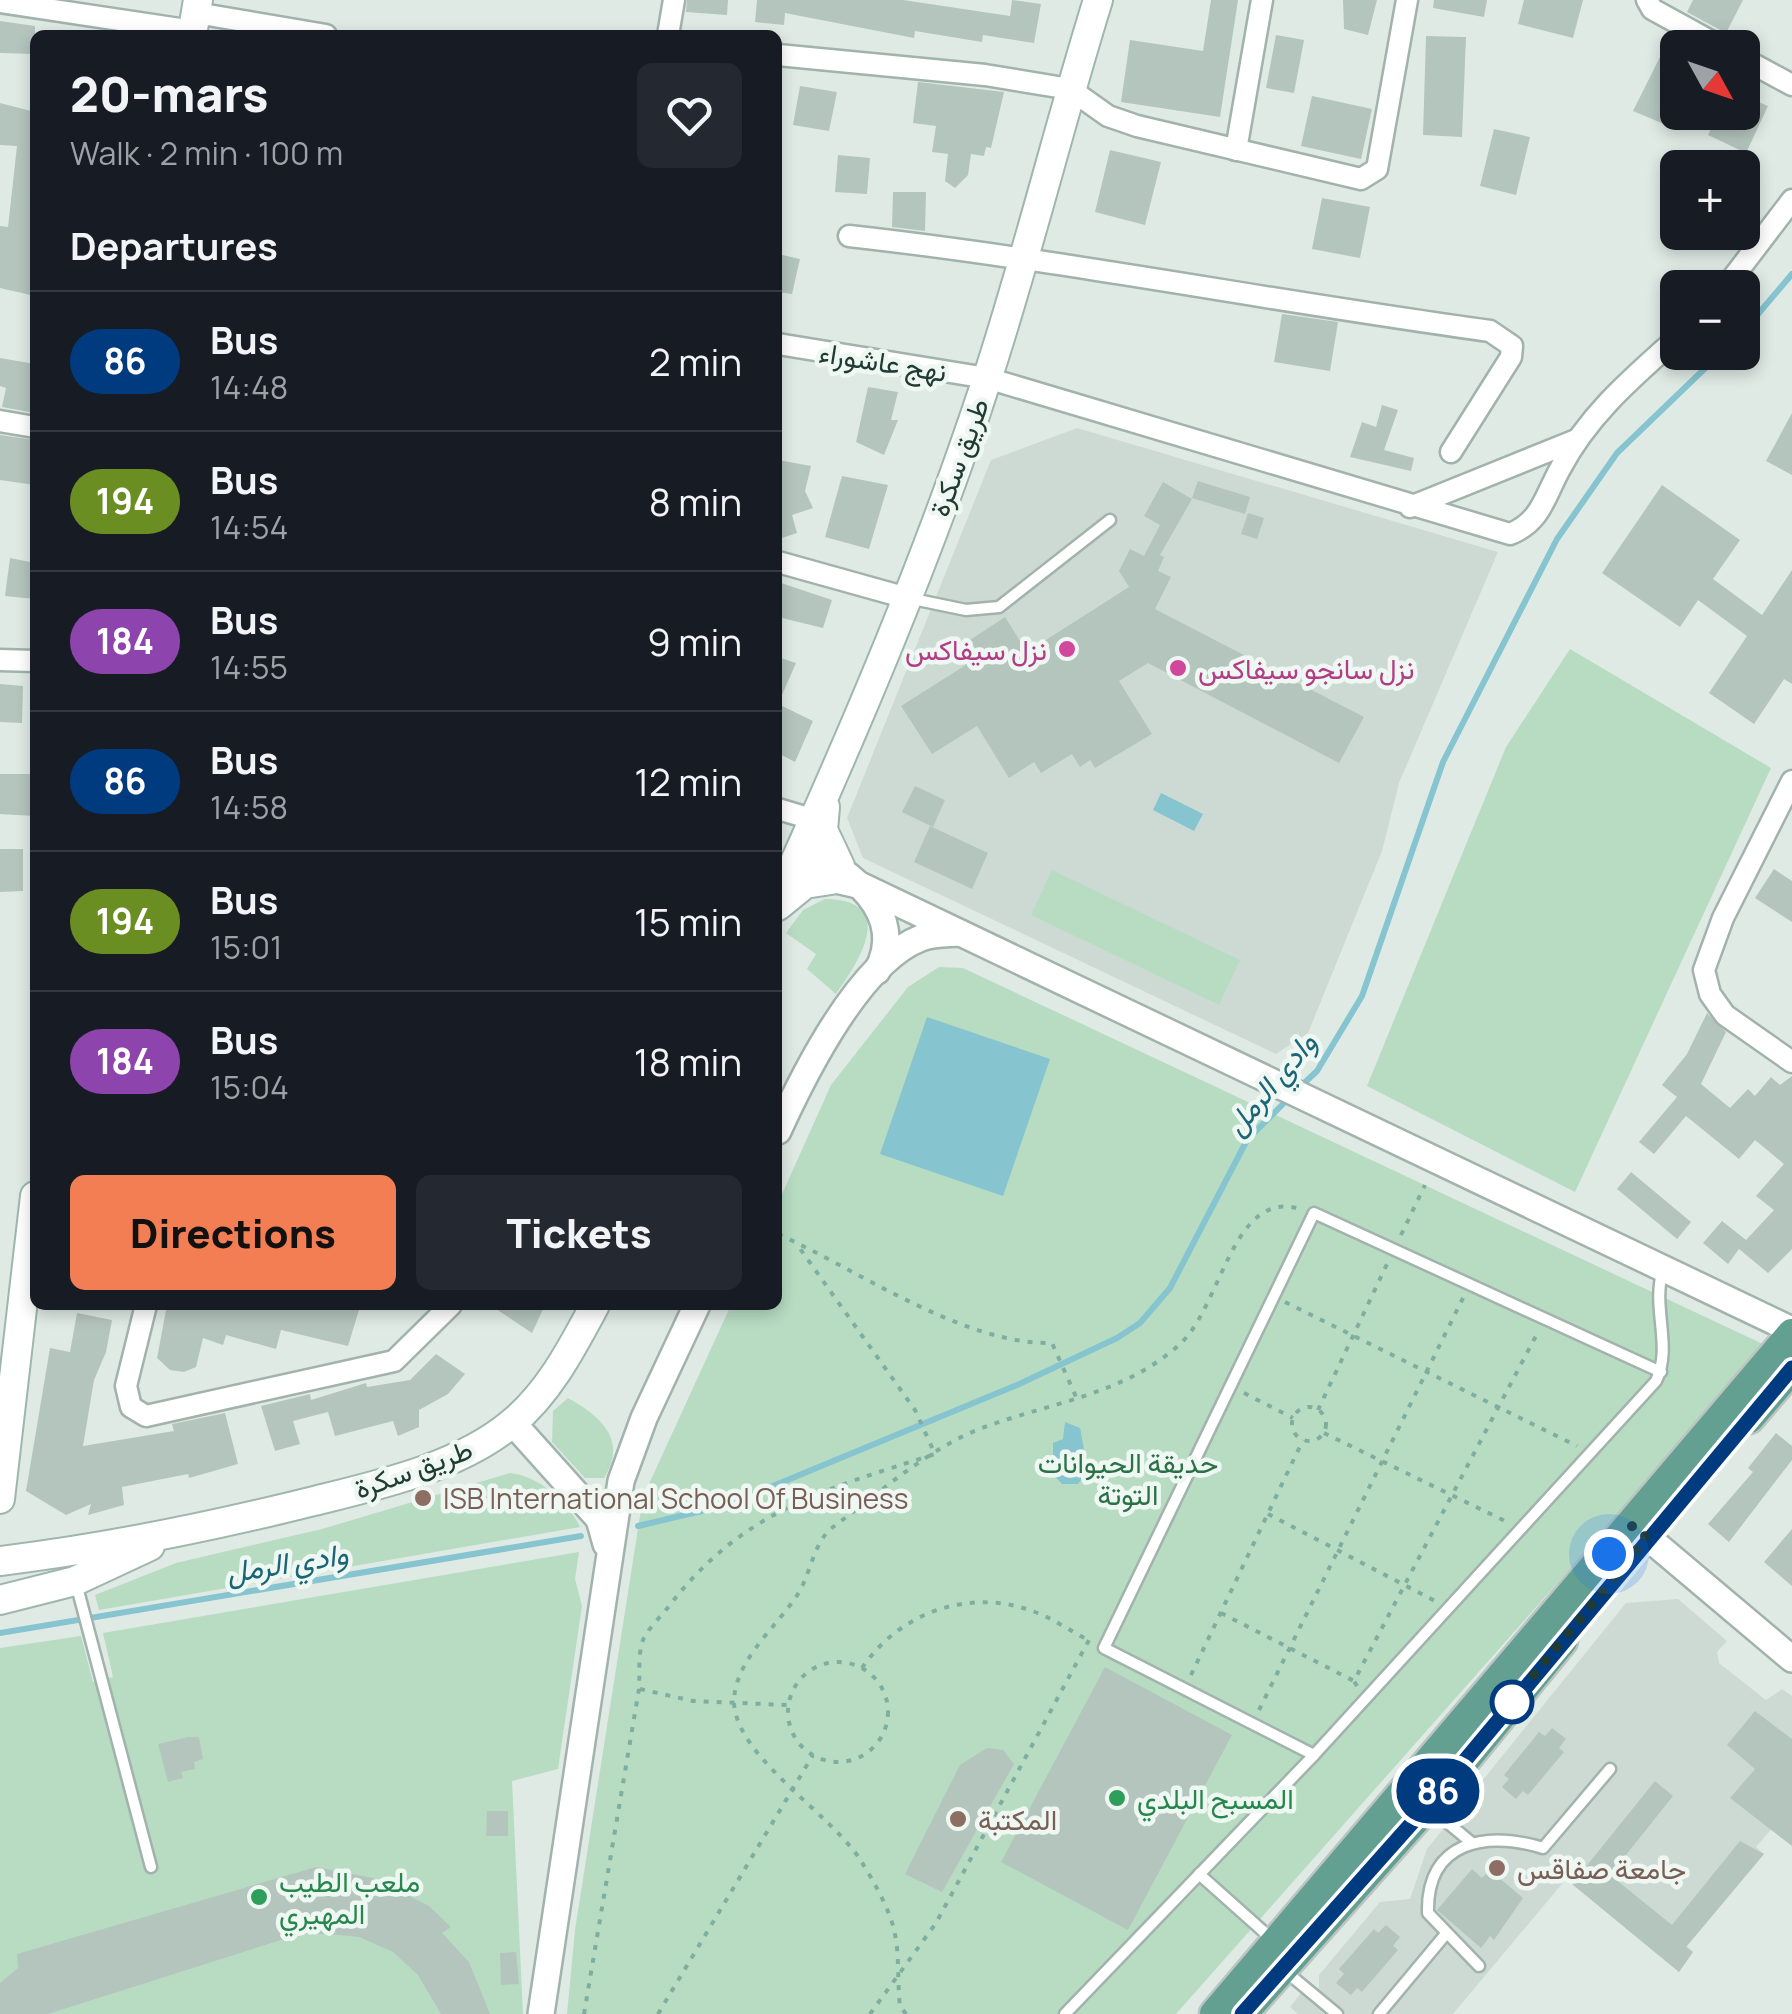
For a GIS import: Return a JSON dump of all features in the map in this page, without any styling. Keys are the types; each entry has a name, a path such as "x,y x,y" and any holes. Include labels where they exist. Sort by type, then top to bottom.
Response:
{"main road":[{"name":"طريق سكرة","path":"782,893 907,598 988,378 1098,0"},
{"path":"782,900 806,884 836,873 823,830 831,784"},
{"path":"0,1499 30,1239"},
{"name":"طريق سكرة","path":"169,1538 394,1479 476,1446 513,1423 549,1382 592,1310"},
{"path":"1216,2014 1284,1957 1427,1806 1792,1332"},
{"path":"1242,2014 1284,1957 1640,1532 1792,1368"},
{"path":"0,1561 169,1538"},
{"path":"0,1600 79,1590 169,1538"}],"street":[{"path":"669,30 674,0"},
{"path":"1236,150 1262,0"},
{"path":"782,55 986,75 1070,90 1108,116 1361,179 1371,176 1377,168 1407,0"},
{"path":"1647,0 1652,8 1692,30"},
{"path":"0,2 282,30"},
{"path":"1760,68 1792,85"},
{"path":"1740,270 1792,200"},
{"path":"849,236 1022,256 1284,304 1502,337 1512,346 1512,357 1451,452"},
{"name":"نهج عاشوراء","path":"782,345 988,378 1510,534 1525,528 1542,508 1576,440 1609,400 1660,353"},
{"path":"0,421 30,427"},
{"path":"1410,507 1576,440"},
{"path":"782,563 907,598"},
{"path":"0,660 30,661"},
{"path":"1792,781 1723,918 1704,970 1710,994 1725,1016 1792,1062"},
{"path":"782,810 815,820"},
{"path":"797,857 1792,1332"},
{"path":"862,886 884,920 887,940 874,976"},
{"path":"782,1123 834,1023 874,976 920,938 960,933"},
{"path":"145,1310 126,1386 130,1406 146,1416 394,1361 446,1310"},
{"path":"541,2014 621,1481 644,1418 695,1310"},
{"path":"513,1423 599,1520 608,1552"},
{"path":"576,1493 602,1493 621,1481"},
{"path":"1640,1532 1789,1651"}],"lane":[{"path":"907,598 966,610 999,607 1110,520"},
{"path":"1314,1755 1104,1648 1314,1213 1660,1372"},
{"path":"1065,2014 1314,1755 1660,1372 1658,1295 1664,1269"},
{"path":"79,1590 151,1867"},
{"path":"1479,1966 1445,1935 1428,1912 1428,1896 1447,1858 1472,1843 1498,1839 1543,1848 1610,1768"},
{"path":"1427,1806 1472,1843"},
{"path":"1199,1874 1338,2014"},
{"path":"1378,2014 1445,1935"}],"path":[{"path":"1318,1410 1425,1185"},
{"path":"906,2014 900,2006 894,1930 860,1859 752,1743 740,1723 734,1702 751,1657 799,1593 815,1546 829,1530 935,1454 982,1428 1077,1400 1142,1370 1176,1348 1194,1330 1214,1298 1236,1240 1254,1215 1292,1206 1314,1213"},
{"path":"782,1236 944,1316 1020,1344 1052,1343 1077,1400"},
{"path":"796,1242 915,1410 935,1454"},
{"path":"1252,1724 1470,1284"},
{"path":"1274,1296 1590,1453"},
{"path":"1354,1681 1545,1319"},
{"path":"1230,1386 1293,1418"},
{"path":"1306,1408 1318,1410 1326,1422 1324,1433 1315,1440 1303,1440 1292,1429 1293,1418 1306,1408"},
{"path":"1324,1433 1521,1529"},
{"path":"1184,1689 1303,1440"},
{"path":"584,2014 639,1689 642,1641 694,1574 731,1539 777,1512 842,1484 935,1454"},
{"path":"1268,1514 1448,1608"},
{"path":"862,1668 876,1646 906,1622 933,1610 969,1602 1006,1604 1035,1612 1104,1648"},
{"path":"1220,1614 1354,1681 1364,1700"},
{"path":"870,2014 944,1908 1089,1640"},
{"path":"831,1662 862,1668 874,1678 888,1706 882,1736 856,1759 839,1762 813,1755 795,1738 788,1705 794,1688 816,1667 831,1662"},
{"path":"639,1689 693,1701 788,1705"},
{"path":"658,2014 813,1755"}],"shaded area":[{"name":"نزل سانجو سيفاكس","path":"1077,428 1498,552 1399,783 1382,851 1308,1033 1276,1054 863,858 847,818 991,460"},
{"path":"1678,1599 1727,1641 1717,1652 1719,1663 1766,1700 1782,1689 1792,1696 1792,1805 1756,1847 1764,1854 1687,1946 1693,1952 1679,1972 1566,1879 1453,2014 1298,2014 1290,2007 1301,1993 1309,2000 1319,1988 1319,1975 1380,1902 1410,1899 1427,1849 1626,1603"}],"green space":[{"path":"1570,649 1771,768 1575,1192 1367,1086 1506,747"},
{"path":"1052,870 1240,960 1219,1005 1031,915"},
{"path":"825,899 848,902 861,910 867,921 862,951 836,994 807,969 816,954 786,933 803,910"},
{"name":"حديقة الحيوانات التوتة","path":"939,967 963,968 1767,1346 1176,2014 567,2014 575,1930 643,1497 729,1310 782,1310 782,1194 831,1085 908,987"},
{"path":"568,1398 600,1421 612,1440 611,1464 604,1478 585,1478 552,1442 553,1411"},
{"path":"510,1473 551,1491 580,1527 99,1610 95,1595 176,1563 322,1529"},
{"name":"ملعب الطيب المهيري","path":"579,1552 575,1579 582,1606 558,1769 512,1781 523,2014 0,2014 0,1648 81,1636 93,1682 113,1677 103,1633"}],"water":[{"path":"1161,793 1203,814 1194,831 1153,810"},
{"path":"927,1017 1050,1059 1003,1196 880,1154"},
{"path":"1065,1422 1080,1428 1088,1471 1078,1484 1062,1484 1053,1474 1053,1443 1063,1439"}],"building":[{"path":"687,0 728,0 727,15 686,12"},
{"path":"757,0 903,0 1010,16 1012,0 1041,4 1034,43 983,35 982,42 915,31 914,38 785,13 784,25 755,22"},
{"path":"1211,0 1238,0 1220,117 1121,102 1130,40 1203,51"},
{"path":"1343,0 1377,0 1368,35 1344,29"},
{"path":"1434,0 1487,0 1484,17 1433,8"},
{"path":"1524,0 1583,0 1573,38 1518,24"},
{"path":"1693,0 1743,0 1728,30 1687,12"},
{"path":"0,21 35,26 35,30 30,30 30,54 0,53"},
{"path":"1276,35 1304,40 1294,93 1266,88"},
{"path":"1426,36 1466,37 1462,137 1423,135"},
{"path":"1660,57 1660,122 1633,111"},
{"path":"918,82 1004,92 991,148 986,147 984,156 971,154 968,175 955,188 945,181 948,154 932,152 936,126 913,123"},
{"path":"800,86 837,92 829,131 793,125"},
{"path":"1312,96 1372,109 1361,159 1301,146"},
{"path":"0,103 30,111 30,295 0,288 0,226 8,227 17,146 0,145"},
{"path":"1760,103 1768,106 1760,123"},
{"path":"1494,129 1530,137 1516,195 1480,186"},
{"path":"1710,130 1757,130 1747,150 1708,135"},
{"path":"1110,150 1161,162 1145,225 1095,212"},
{"path":"838,155 870,158 867,194 835,192"},
{"path":"893,192 926,192 925,231 892,227"},
{"path":"1322,198 1370,207 1360,258 1312,249"},
{"path":"782,255 800,259 792,294 782,293"},
{"path":"1282,314 1338,322 1330,371 1274,362"},
{"path":"0,358 30,363 30,412 2,407 6,388 0,386"},
{"path":"868,387 898,392 891,420 898,420 884,455 856,442"},
{"path":"1382,405 1398,410 1384,450 1414,458 1411,471 1350,457 1362,422 1376,427"},
{"path":"1792,413 1792,475 1766,461"},
{"path":"0,435 30,439 30,484 0,480"},
{"path":"782,461 811,466 805,491 813,508 792,515 797,533 782,538"},
{"path":"842,476 888,485 869,549 825,537"},
{"path":"1198,481 1250,497 1245,514 1192,498"},
{"path":"1163,482 1192,499 1160,555 1164,557 1158,571 1171,577 1155,609 1364,717 1339,763 1148,663 1119,681 1152,734 1095,768 1090,760 1080,767 1072,754 1041,773 1034,762 1009,778 977,726 932,754 901,706 980,656 970,640 1005,617 1027,652 1129,587 1119,571 1130,549 1144,556 1160,525 1144,516"},
{"path":"1662,485 1740,540 1713,579 1762,615 1792,570 1792,684 1784,679 1754,724 1709,693 1747,636 1698,600 1680,627 1602,573"},
{"path":"1248,513 1264,518 1257,539 1241,534"},
{"path":"10,558 30,562 30,598 5,596"},
{"path":"782,583 832,600 823,628 782,618"},
{"path":"782,658 796,663 782,695"},
{"path":"0,684 23,686 22,723 0,722"},
{"path":"782,706 813,721 795,762 782,755"},
{"path":"0,774 30,774 30,816 0,814"},
{"path":"915,786 945,800 933,827 902,812"},
{"path":"930,826 988,853 972,889 914,862"},
{"path":"0,849 23,849 23,891 0,892"},
{"path":"1774,869 1792,881 1792,922 1755,898"},
{"path":"1707,1013 1726,1032 1701,1084 1730,1108 1748,1089 1755,1096 1771,1077 1780,1085 1792,1076 1792,1249 1768,1273 1739,1249 1728,1264 1703,1243 1722,1221 1746,1240 1774,1210 1756,1196 1784,1164 1755,1140 1739,1159 1686,1116 1654,1154 1639,1142 1677,1097 1662,1085 1687,1054"},
{"path":"1631,1172 1691,1222 1677,1239 1617,1189"},
{"path":"166,1310 359,1310 348,1346 281,1330 276,1349 226,1335 223,1345 203,1338 196,1367 184,1372 170,1370 157,1358"},
{"path":"498,1310 543,1310 532,1333"},
{"path":"77,1313 112,1320 106,1352 94,1380 83,1446 174,1431 172,1424 225,1413 238,1464 189,1478 188,1474 122,1487 124,1505 88,1515 91,1504 66,1515 26,1491 50,1348 70,1352"},
{"path":"436,1354 465,1374 448,1394 419,1410 419,1427 398,1436 393,1421 335,1436 328,1412 293,1421 300,1444 275,1451 261,1406 310,1394 311,1400 366,1383 367,1387 410,1380"},
{"path":"1776,1433 1792,1446 1792,1460 1729,1542 1708,1524 1753,1472 1748,1468"},
{"path":"1792,1529 1792,1586 1764,1562"},
{"name":"المسبح البلدي","path":"1105,1667 1232,1735 1128,1930 1001,1862"},
{"path":"1755,1711 1792,1739 1792,1846 1730,1798 1755,1769 1727,1745"},
{"path":"1552,1728 1566,1739 1559,1748 1564,1752 1528,1795 1523,1791 1516,1799 1502,1787 1509,1779 1504,1775 1539,1732 1545,1736"},
{"path":"199,1737 203,1759 194,1762 195,1769 181,1772 183,1778 168,1782 158,1744"},
{"name":"المكتبة","path":"987,1748 1003,1750 1014,1764 942,1892 905,1874 960,1765"},
{"path":"1655,1781 1673,1796 1610,1875 1672,1925 1740,1841 1764,1854 1686,1947 1693,1952 1679,1972 1572,1884"},
{"path":"487,1811 508,1811 508,1836 486,1836"},
{"path":"316,1867 373,1878 429,1906 451,1927 442,1933 469,1962 490,2014 441,2014 418,1975 393,1952 359,1937 300,1934 48,2014 0,2014 0,1983 18,1968 17,1954"},
{"path":"1472,1869 1482,1878 1490,1870 1523,1898 1494,1940 1490,1936 1481,1948 1437,1910"},
{"path":"1386,1925 1400,1937 1393,1946 1398,1950 1362,1992 1357,1988 1351,1995 1336,1983 1344,1974 1339,1969 1374,1929 1378,1933"},
{"path":"516,1952 519,1984 501,1985 500,1953"}],"waterway":[{"name":"وادي الرمل","path":"1760,312 1792,274"},
{"name":"وادي الرمل","path":"1300,1087 1317,1071 1362,996 1443,762 1557,539 1617,453 1703,370"},
{"name":"وادي الرمل","path":"638,1526 727,1505 1017,1385 1117,1338 1140,1323 1170,1288 1247,1140 1288,1099"},
{"name":"وادي الرمل","path":"0,1633 581,1536"}],"bus line":[{"name":"86","path":"1242,2014 1427,1806 1792,1368"}],"place":[{"name":"نزل سيفاكس","path":"1067,649"},
{"name":"نزل سانجو سيفاكس","path":"1178,668"},
{"name":"ISB International School Of Business","path":"423,1498"},
{"name":"المسبح البلدي","path":"1117,1798"},
{"name":"المكتبة","path":"958,1819"},
{"name":"جامعة صفاقس","path":"1497,1868"},
{"name":"ملعب الطيب المهيري","path":"259,1897"}],"route":[{"path":"1512,1702 1500,1716 1647,1538 1633,1525 1609,1554"}]}
